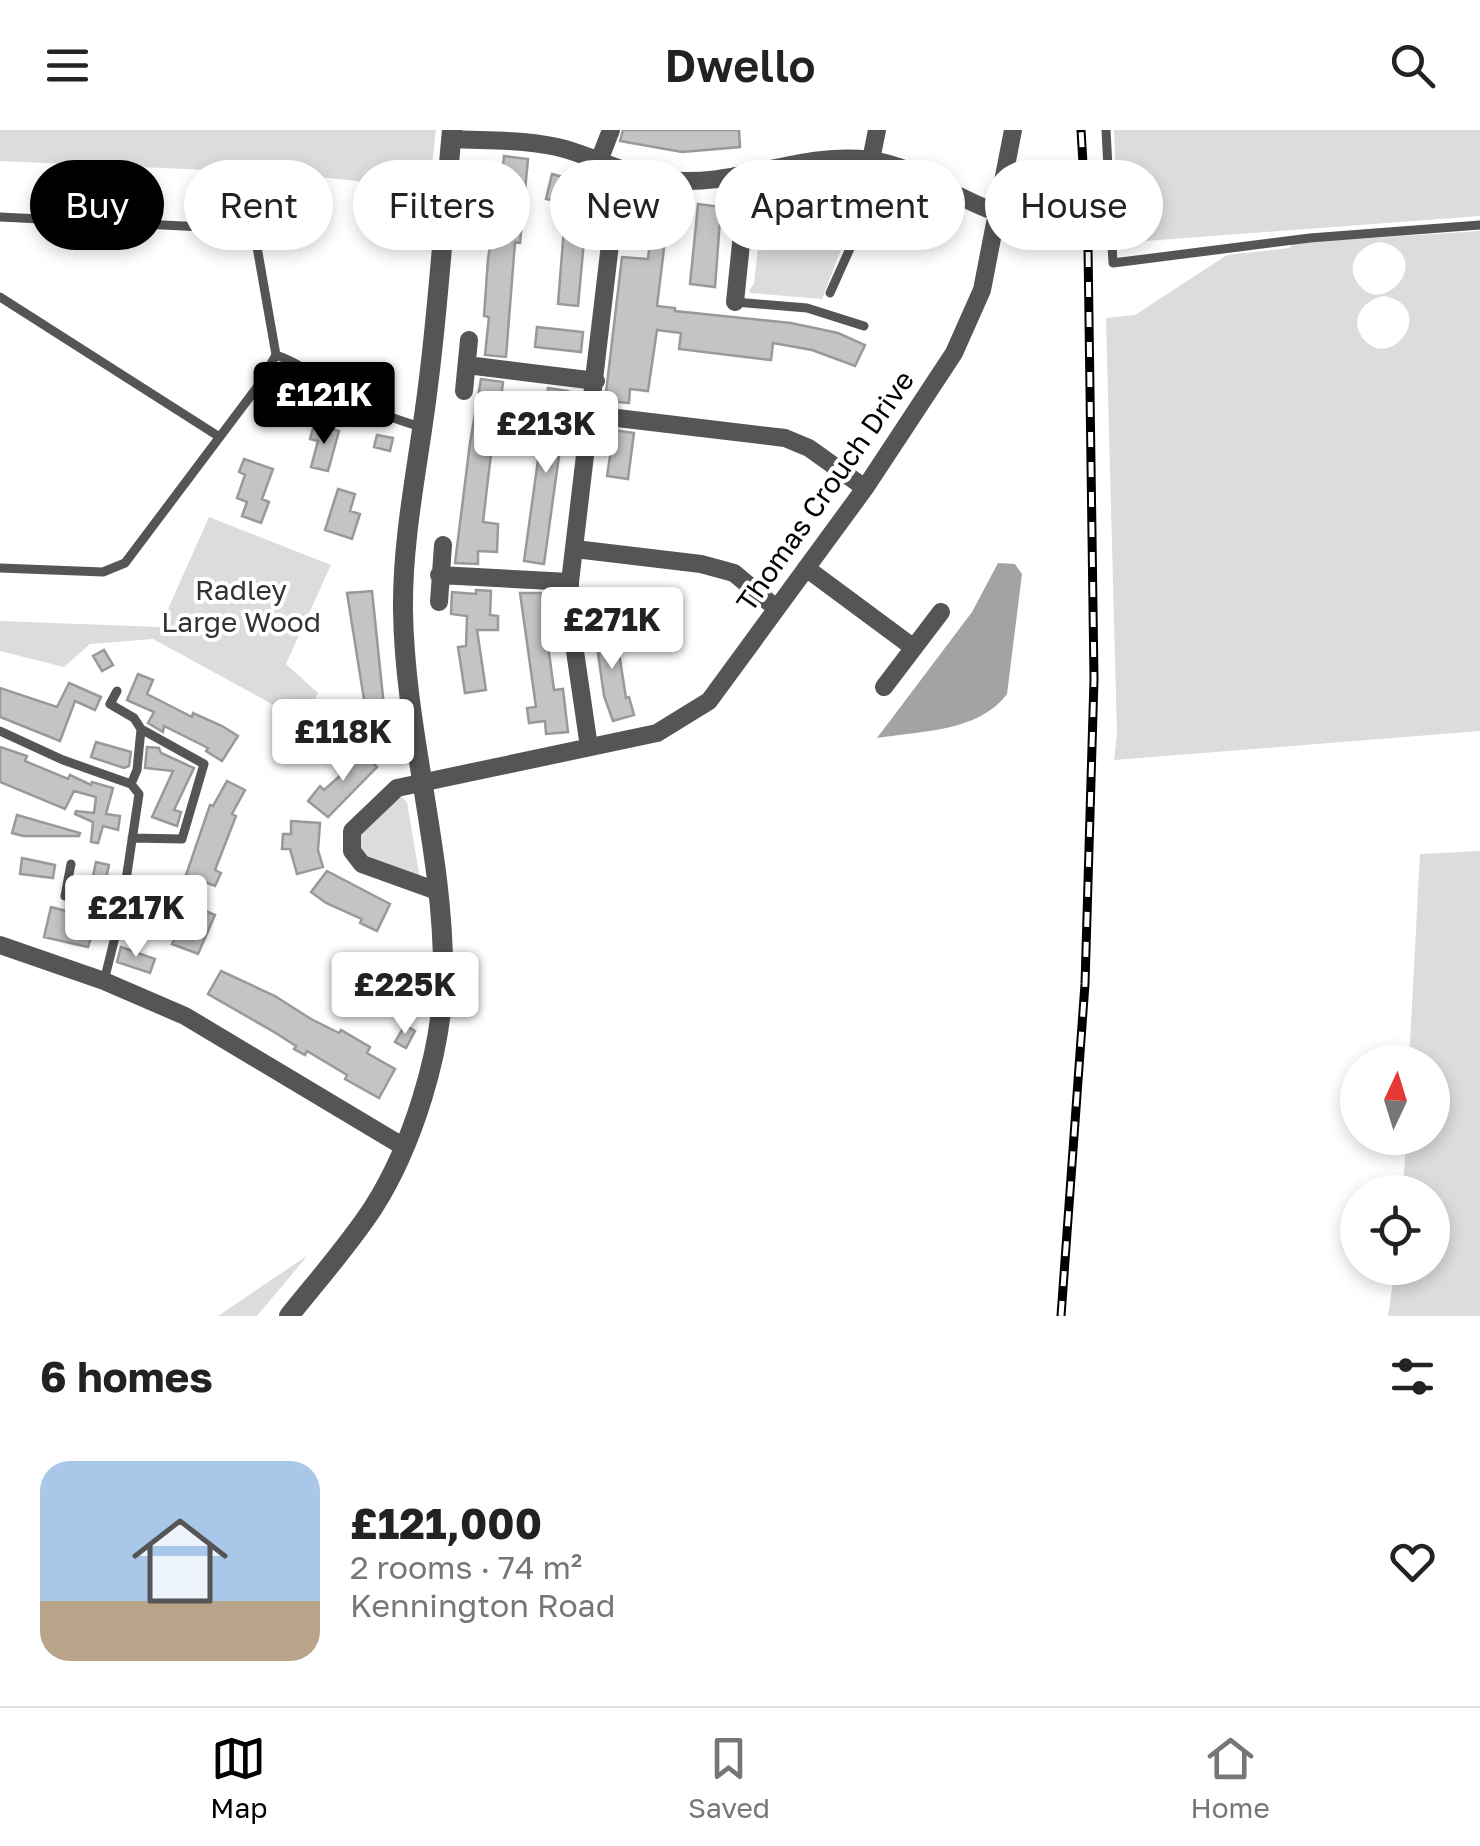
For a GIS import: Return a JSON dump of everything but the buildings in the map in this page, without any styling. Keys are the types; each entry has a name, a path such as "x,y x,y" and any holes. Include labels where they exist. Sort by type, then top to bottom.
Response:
{"street":[{"path":"598,160 611,130"},
{"path":"876,160 877,130"},
{"name":"Thomas Crouch Drive","path":"1007,160 1013,130"},
{"path":"289,1316 373,1207 404,1147 422,1098 442,1003 444,978 437,890 403,612 408,534 436,331 451,135 508,136 595,160"},
{"path":"589,747 570,617 570,582 610,250"},
{"path":"735,302 740,250"},
{"name":"Thomas Crouch Drive","path":"437,890 362,864 350,843 352,831 397,788 657,733 709,701 864,488 954,353 982,290 989,250"},
{"path":"464,391 469,340"},
{"path":"467,365 596,381"},
{"path":"592,415 785,438 809,448 864,488"},
{"path":"439,602 443,545"},
{"path":"574,549 701,564 734,573 776,608"},
{"path":"806,568 914,648"},
{"path":"439,575 570,582"},
{"path":"884,687 941,612"},
{"path":"0,945 104,981 185,1016 404,1147"}],"lane":[{"path":"1106,130 1113,263 1310,238 1480,226"},
{"path":"0,217 244,229 256,241 276,355 258,386 126,563 103,572 0,568"},
{"path":"830,293 849,250"},
{"path":"0,297 218,436"},
{"path":"735,302 806,308 864,326"},
{"path":"276,355 382,415 423,428"},
{"path":"349,398 358,380 375,375 383,387 382,415"},
{"path":"117,691 110,704 134,718 142,728 204,764 182,839 132,838"},
{"path":"132,784 142,728"},
{"path":"0,732 132,784 140,794 120,914 104,981"},
{"path":"70,864 64,896 120,914"}],"green space":[{"path":"0,130 436,130 433,160 353,160 353,181 333,179 333,160 184,160 184,169 164,168 164,160 0,161"},
{"path":"1114,130 1480,130 1480,216 1163,240 1163,160 1115,160"},
{"path":"1480,231 1480,731 1114,760 1117,734 1106,318 1135,315 1227,255 1289,248 1294,243","holes":["1381,242 1397,249 1405,259 1405,271 1400,282 1380,294 1368,292 1357,282 1353,268 1362,250","1384,296 1400,303 1408,313 1409,324 1396,344 1385,349 1373,347 1362,337 1357,323 1365,305"]},
{"path":"758,250 841,250 822,299 751,293"},
{"name":"Radley Large Wood","path":"209,517 331,565 286,664 318,693 303,721 153,639 90,644 64,667 0,651 0,621 160,627"},
{"path":"402,797 407,802 420,879 370,862 358,849 359,831 391,799"},
{"path":"1480,851 1480,1316 1388,1316 1393,1285 1450,1285 1450,1175 1404,1175 1405,1155 1450,1155 1450,1045 1410,1045 1420,854"},
{"path":"308,1255 257,1316 218,1316"}],"shaded area":[{"path":"998,563 1015,564 1022,574 1007,694 995,707 965,723 877,738 972,612"}],"railway":[{"path":"1061,1316 1085,984 1094,679 1088,247 1081,130"}]}
